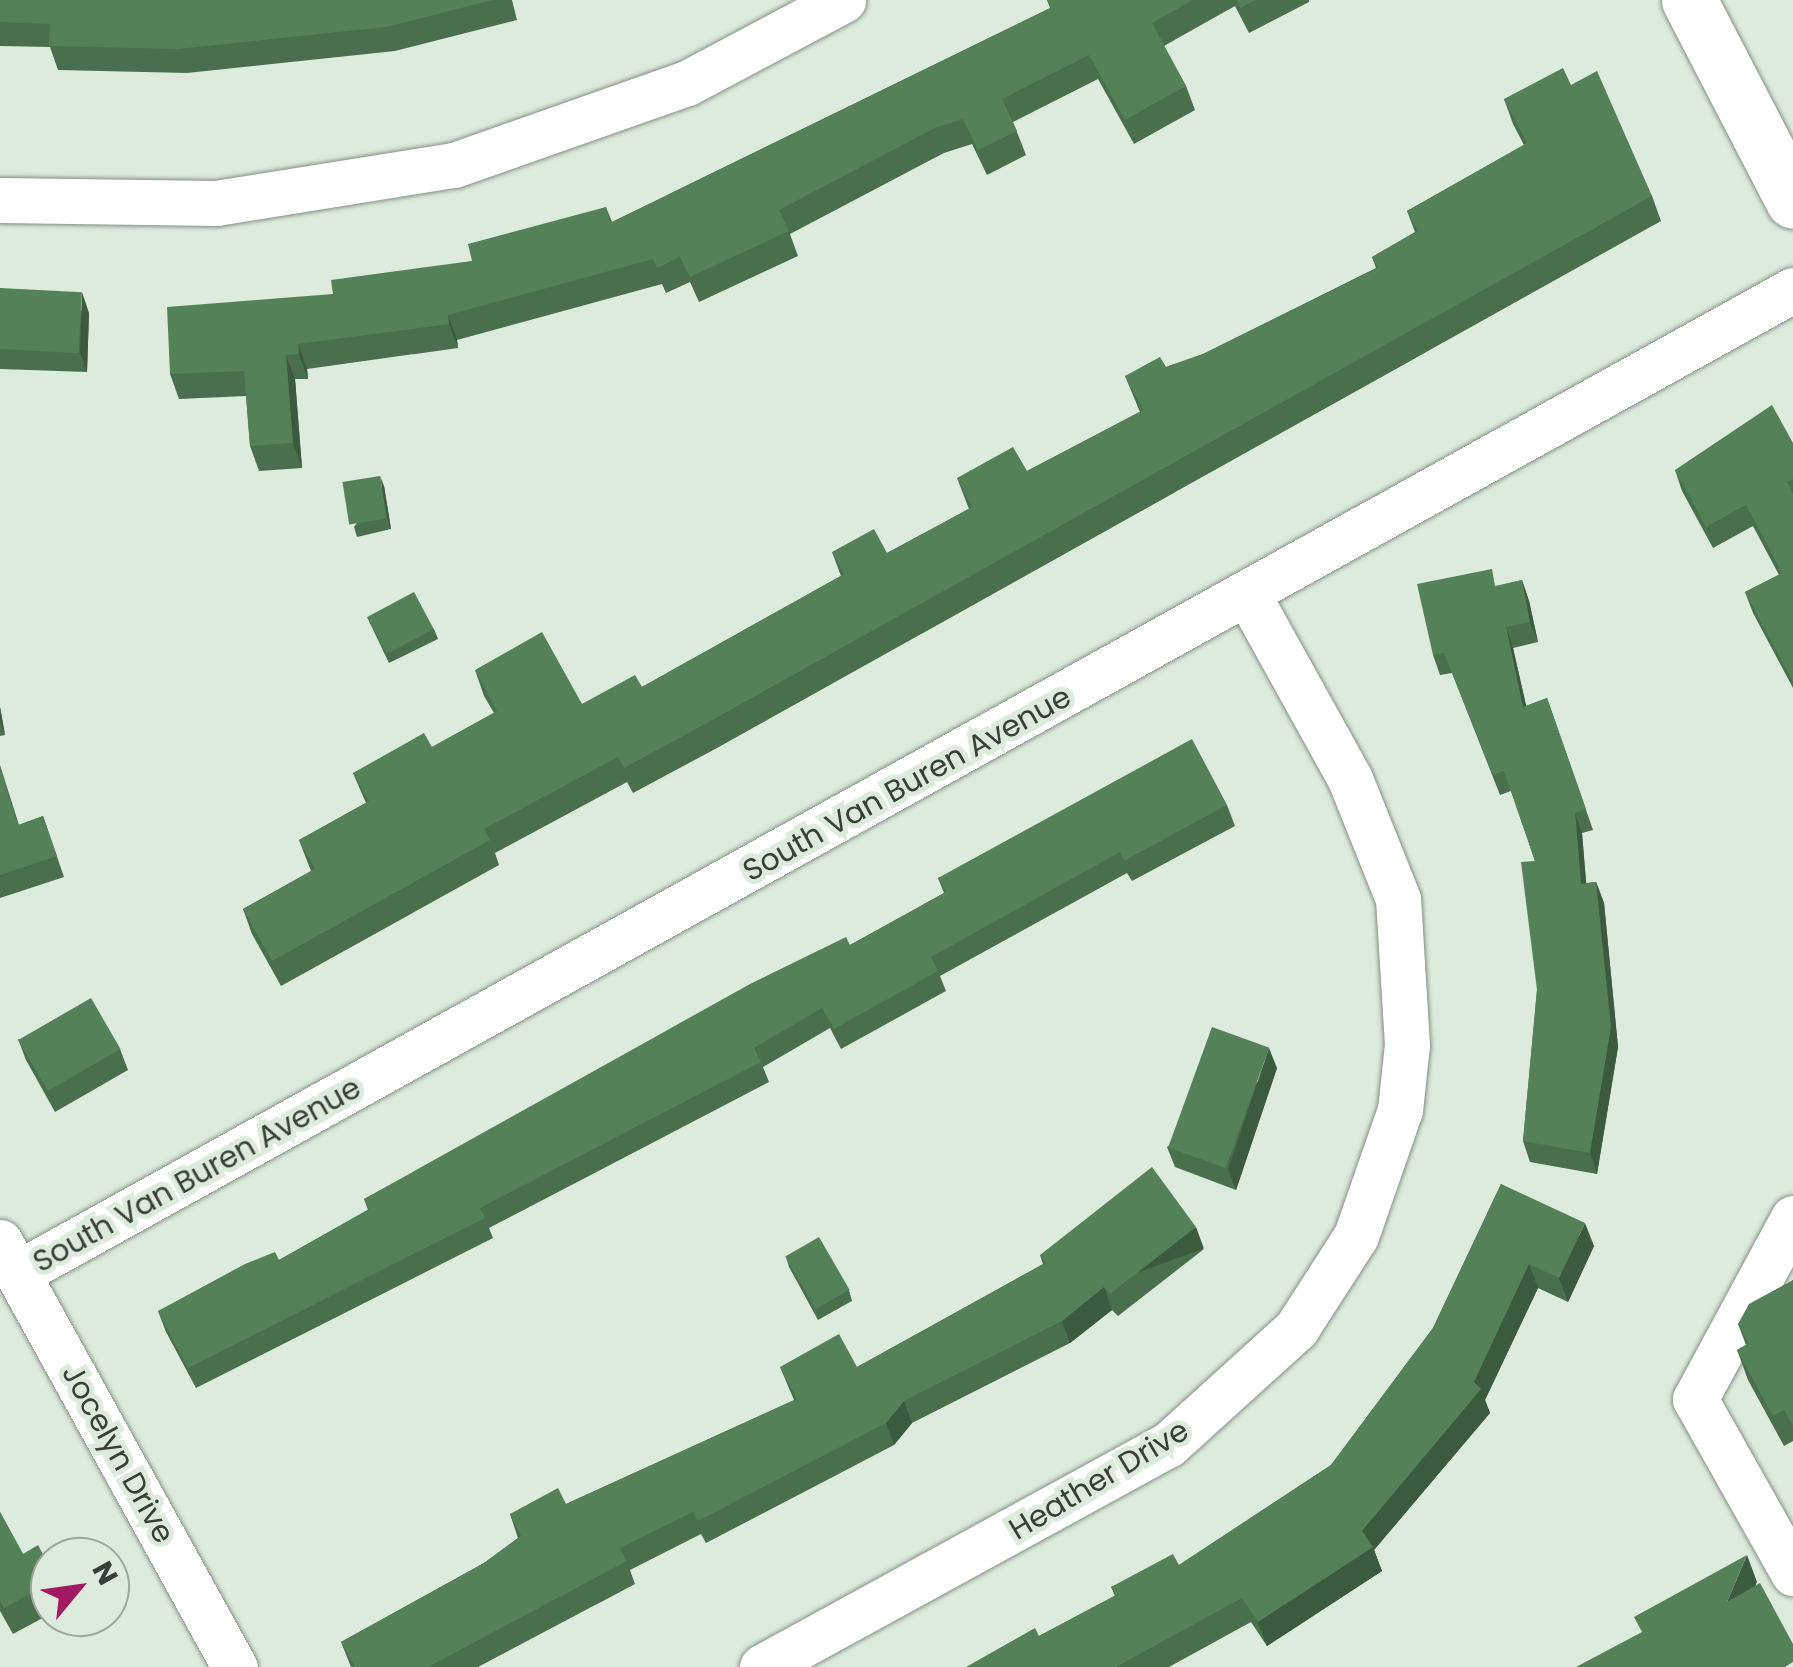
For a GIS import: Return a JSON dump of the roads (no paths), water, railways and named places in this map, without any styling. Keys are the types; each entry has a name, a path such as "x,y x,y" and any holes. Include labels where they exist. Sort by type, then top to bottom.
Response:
{"street":[{"path":"0,200 216,202 454,165 687,83 843,0"},
{"path":"1689,0 1793,202"},
{"name":"South Van Buren Avenue","path":"9,1258 1248,595 1793,290"},
{"name":"Heather Drive","path":"762,1667 1168,1445 1296,1330 1356,1236 1400,1110 1407,1045 1398,898 1350,779 1248,595"},
{"path":"1793,1218 1694,1399 1793,1573"},
{"name":"Jocelyn Drive","path":"9,1258 235,1667"}]}
